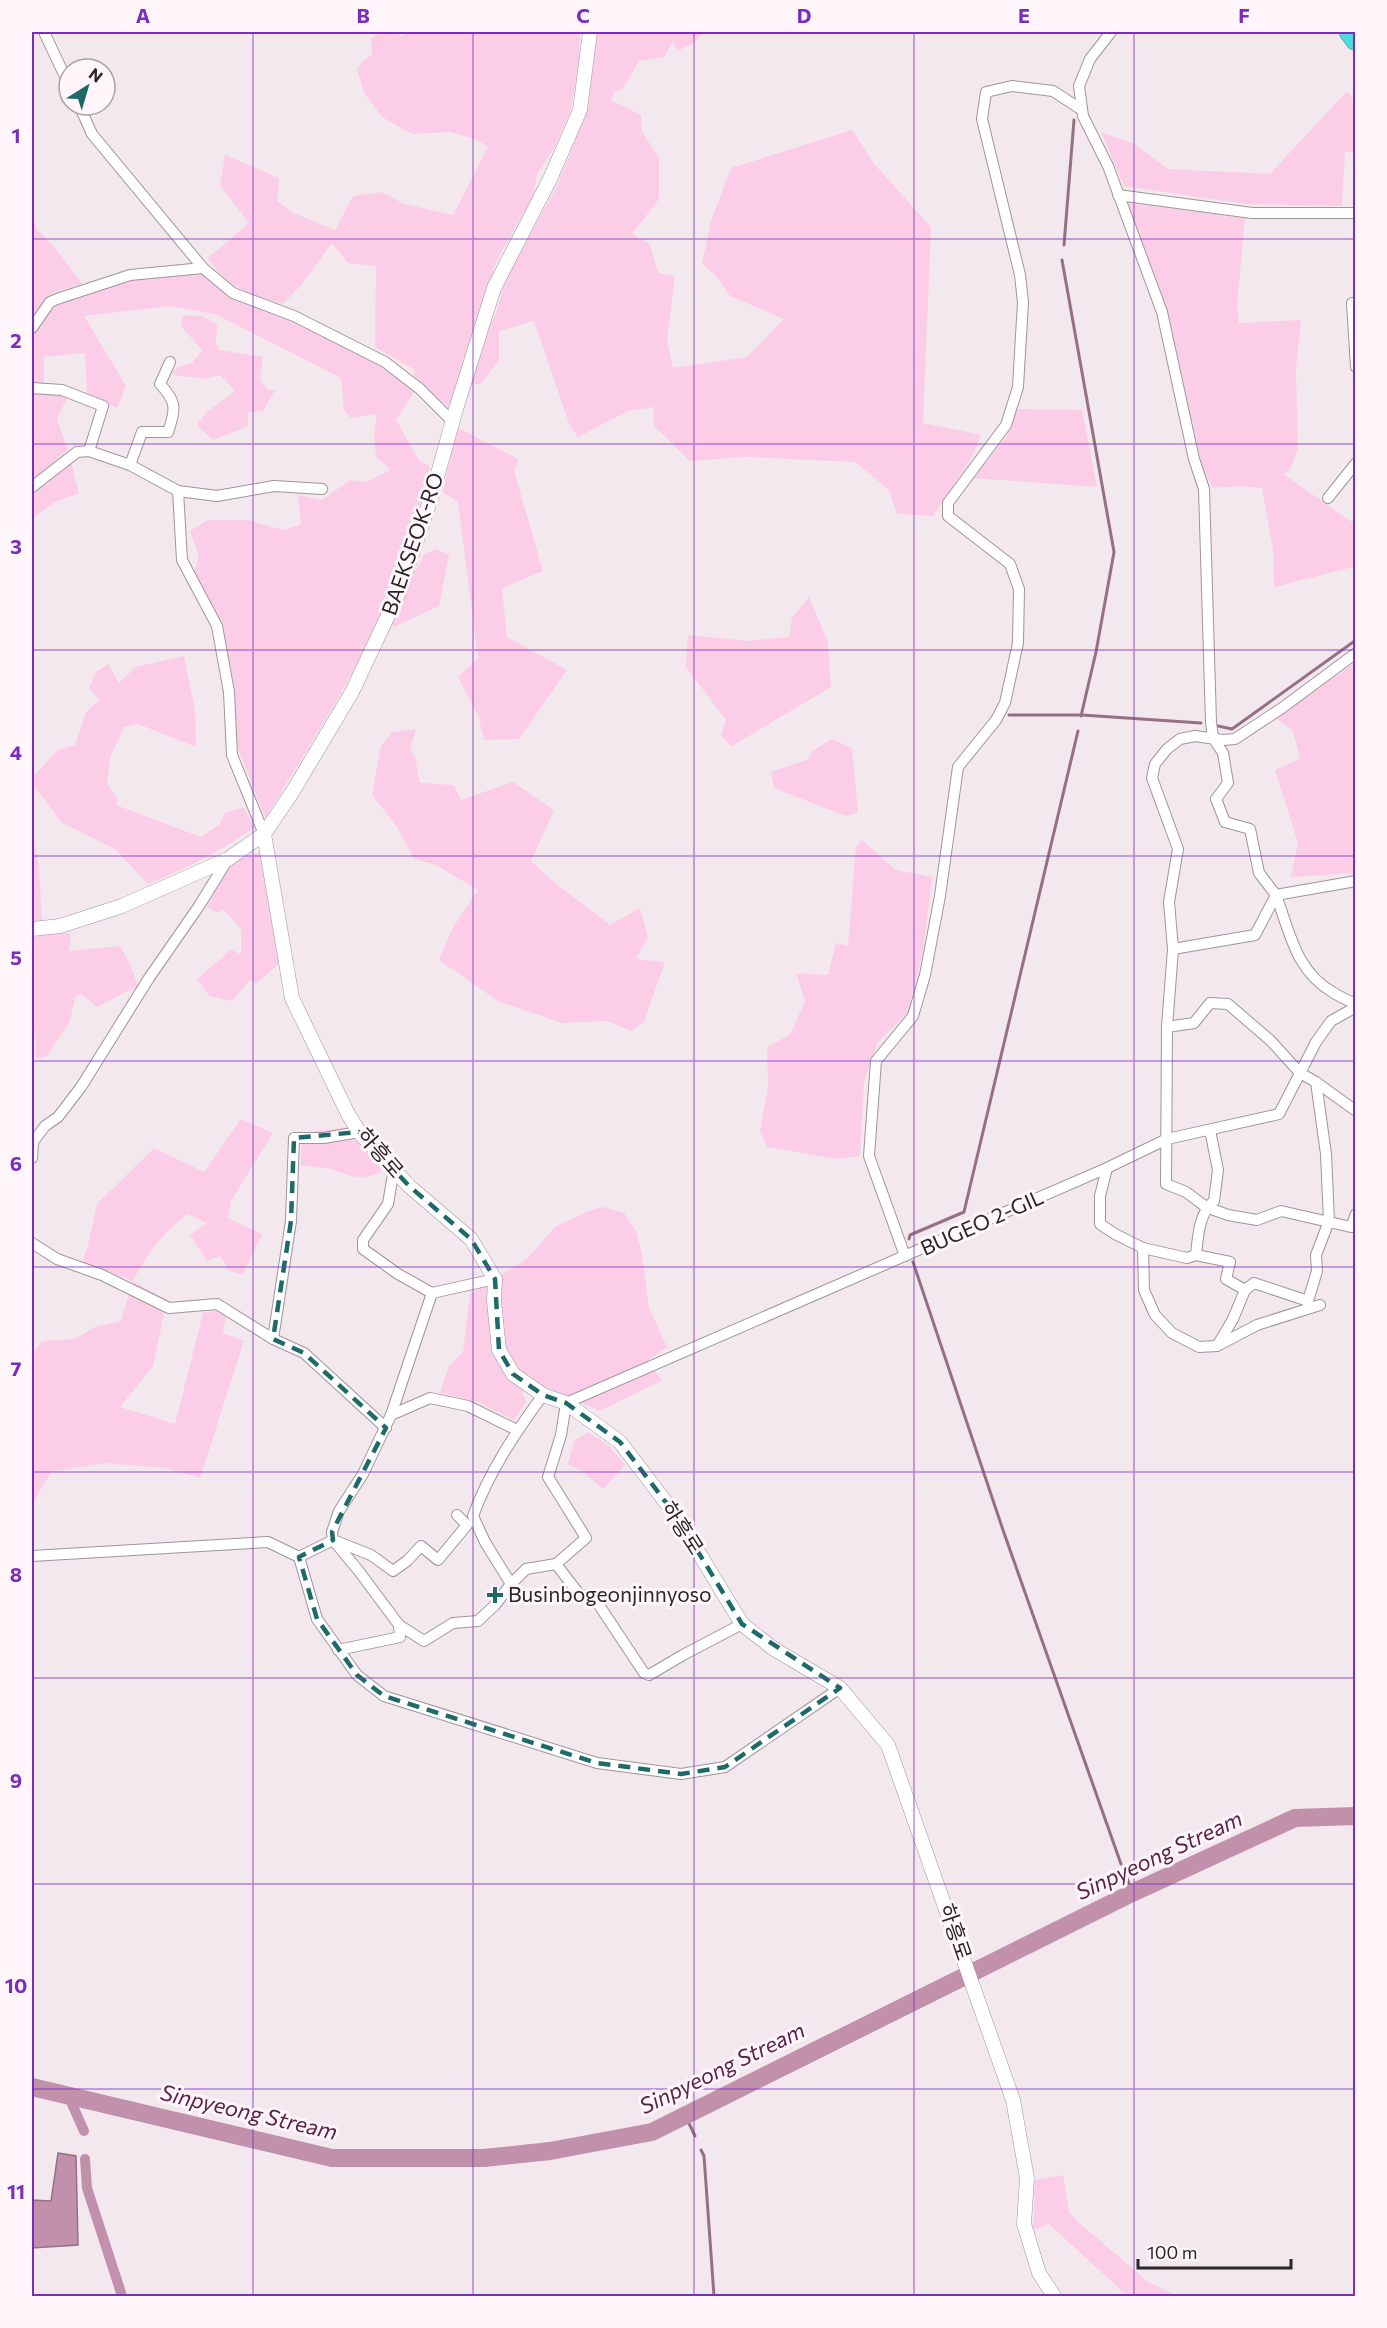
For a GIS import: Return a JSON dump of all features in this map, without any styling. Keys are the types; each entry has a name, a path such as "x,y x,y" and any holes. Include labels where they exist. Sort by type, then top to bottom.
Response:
{"highway":[{"path":"1350,32 1356,40"}],"street":[{"path":"44,32 57,60"},
{"name":"BAEKSEOK-RO","path":"32,929 60,926 122,906 228,859 264,834 293,791 352,692 400,590 432,495 452,421 494,288 550,179 580,110 590,32"},
{"path":"1111,32 1090,60 1079,86 1082,110 1083,117 1108,166 1162,312 1194,459 1204,489 1213,738 1223,753 1228,783 1216,799 1225,822 1250,829 1259,873 1276,895 1299,960 1321,986 1356,1005"},
{"path":"905,1256 868,1156 876,1061 914,1016 925,975 940,896 958,767 996,720 1005,703 1018,643 1019,589 1010,564 948,516 948,503 1006,425 1018,387 1023,302 1018,267 982,119 987,92 1012,86 1053,91 1082,110"},
{"path":"85,117 93,134 203,268 233,293 294,316 385,362 420,389 452,421"},
{"path":"1118,195 1252,213 1356,213"},
{"path":"32,328 50,302 57,299 130,274 203,268"},
{"path":"1356,303 1352,303 1356,368"},
{"path":"130,465 142,432 168,432 175,414 172,397 160,384 170,362"},
{"path":"32,388 62,390 103,406 89,451"},
{"path":"32,487 77,452 89,451 130,465 178,491 217,496 274,486 322,489"},
{"path":"1328,498 1356,462"},
{"path":"178,491 182,561 217,626 229,692 232,755 264,834"},
{"path":"1356,653 1282,708 1235,739 1195,736 1180,740 1167,749 1155,764 1152,778 1178,849 1169,902 1173,950 1167,1027 1166,1184 1186,1192 1206,1207 1228,1215 1257,1220 1281,1211 1351,1227 1356,1214"},
{"name":"하흥로","path":"264,834 292,998 359,1132 409,1186 471,1239 495,1279 494,1301 500,1350 513,1374 543,1395 566,1403 620,1442 677,1517 742,1624 774,1649 840,1688 888,1745 1013,2100 1027,2178 1024,2224 1039,2273 1054,2296"},
{"path":"32,1158 33,1142 45,1126 58,1117 81,1087 149,978 199,906 228,859"},
{"path":"1276,895 1356,881"},
{"path":"1173,950 1255,935 1276,895"},
{"path":"1167,1027 1194,1023 1210,1003 1228,1004 1270,1041 1300,1073 1356,1112"},
{"name":"BUGEO 2-GIL","path":"566,1403 1107,1168 1167,1139 1279,1114 1316,1042 1331,1021 1356,1005"},
{"path":"1312,1305 1317,1271 1316,1255 1329,1221 1326,1154 1316,1082"},
{"path":"1196,1255 1199,1231 1206,1207 1214,1201 1218,1170 1210,1130"},
{"path":"273,1339 291,1221 294,1138 324,1138 359,1132"},
{"path":"394,1168 388,1204 363,1240 363,1249 398,1274 432,1293 495,1279"},
{"path":"1107,1168 1100,1196 1100,1224 1143,1248 1187,1258 1196,1255 1230,1262 1226,1279 1245,1290"},
{"path":"32,1243 57,1259 102,1275 169,1308 217,1304 273,1339 304,1353 386,1428"},
{"path":"1143,1248 1144,1290 1155,1315 1176,1336 1199,1347 1217,1346 1257,1325 1312,1305"},
{"path":"1217,1346 1233,1319 1245,1290 1254,1283 1312,1305"},
{"path":"432,1293 386,1428 363,1474 339,1511 332,1532 333,1540 399,1625 424,1641 453,1623 478,1621 526,1569 556,1564 586,1538 548,1477 561,1435 566,1403"},
{"path":"511,1584 485,1542 473,1516 496,1464 543,1395"},
{"path":"391,1415 430,1398 468,1406 517,1430"},
{"path":"299,1557 333,1540 371,1555 393,1571 407,1561 421,1546 438,1560 467,1525 457,1515"},
{"path":"32,1556 268,1542 299,1557 317,1619 357,1675 384,1696 597,1763 681,1774 725,1767 840,1688"},
{"path":"556,1564 579,1594 595,1599 644,1672 650,1675 683,1654 742,1624"},
{"path":"338,1650 400,1637 399,1625"}],"highlighted area":[{"path":"359,1132 409,1186 471,1239 495,1279 499,1350 513,1374 543,1395 566,1403 620,1442 677,1517 742,1624 840,1688 725,1767 681,1774 597,1763 384,1696 357,1675 317,1619 299,1557 333,1540 332,1532 386,1428 304,1353 273,1339 291,1221 294,1138"}],"shaded area":[{"path":"382,32 394,32 401,37 406,32 580,32 579,61 571,110 553,150 537,174 534,194 497,260 449,408 414,376 415,370 375,347 376,266 348,263 332,243 301,285 283,304 240,288 224,277 208,258 249,223 220,185 225,155 279,178 277,201 293,213 335,230 353,196 382,192 404,204 453,215 488,147 477,140 451,132 412,134 382,117 364,93 357,69 372,55 371,38"},
{"path":"594,32 705,32 691,45 679,50 672,43 664,57 639,61 623,88 614,93 611,100 641,115 642,132 659,158 659,199 632,234 650,244 658,273 675,276 667,340 673,368 747,357 784,319 730,296 717,277 702,264 711,221 731,168 852,130 875,165 931,227 923,423 981,435 972,457 933,516 897,514 889,490 855,462 745,457 690,461 653,425 654,407 628,411 578,437 570,426 534,321 499,331 499,360 481,384 470,384 485,334 495,316 506,278 557,186 570,155 585,109"},
{"path":"1347,91 1355,102 1355,152 1345,152 1342,206 1246,204 1124,186 1101,132 1134,144 1168,169 1270,174"},
{"path":"1127,203 1245,218 1237,306 1239,323 1301,320 1296,369 1298,447 1291,468 1283,474 1355,524 1355,564 1353,567 1274,587 1273,549 1262,488 1240,486 1212,488 1202,465 1174,340"},
{"path":"32,215 37,229 57,250 82,284 52,293 32,316"},
{"path":"202,272 226,294 295,321 393,373 414,392 396,420 419,460 429,466 429,476 406,550 377,623 332,708 265,818 238,748 223,623 194,573 199,556 190,531 208,520 247,520 284,530 301,524 298,495 322,500 350,480 365,482 391,470 376,457 374,434 377,414 351,418 344,410 341,378 215,314 170,306 84,316 126,386 117,408 87,395 85,353 44,357 44,386 32,385 32,336 55,304 122,281"},
{"path":"186,315 202,316 217,324 216,343 219,350 263,357 260,380 268,390 275,390 263,411 248,412 248,426 213,440 197,425 206,413 235,391 220,375 205,379 171,375 178,367 192,363 202,350 181,326 181,318"},
{"path":"32,391 68,396 57,419 68,450 32,480"},
{"path":"1018,409 1082,410 1097,487 974,478 1007,436"},
{"path":"456,427 518,459 514,471 543,571 502,588 507,637 567,670 519,739 484,740 478,715 458,677 478,658 458,502 443,492"},
{"path":"71,461 79,493 53,503 32,519 32,492"},
{"path":"437,549 449,556 439,606 394,627 391,622 424,554"},
{"path":"809,597 828,642 831,687 732,746 721,736 726,720 686,667 688,635 747,641 789,637 792,618"},
{"path":"184,656 195,710 196,747 138,724 124,727 110,757 107,784 118,799 116,805 201,837 220,824 225,813 243,807 254,827 203,859 148,884 115,849 61,822 32,783 32,778 57,751 75,745 86,712 99,700 89,688 96,672 108,664 119,683 136,667"},
{"path":"1355,663 1355,873 1291,877 1298,843 1275,770 1300,759 1293,731 1276,718"},
{"path":"416,729 410,748 415,757 420,783 454,785 461,800 513,782 554,810 531,861 555,883 610,925 640,908 648,937 636,959 665,962 644,1022 632,1031 607,1021 562,1023 498,1001 439,960 452,929 478,890 436,865 414,859 397,827 372,795 381,746 393,732"},
{"path":"832,739 852,748 858,813 845,816 774,788 771,772 809,759 812,751"},
{"path":"862,840 896,870 932,877 923,952 908,1012 877,1043 864,1082 860,1156 836,1159 767,1147 760,1131 768,1087 767,1047 790,1035 805,1001 796,973 828,975 836,943 848,946 856,847"},
{"path":"34,843 39,871 42,921 32,922 32,847"},
{"path":"260,853 280,963 256,984 251,979 232,1001 209,996 197,979 231,950 241,954 241,929 223,909 217,913 207,907 227,872 240,860"},
{"path":"71,933 69,951 120,946 138,986 97,1007 81,994 76,996 69,1023 46,1057 36,1058 36,1041 32,1029 32,935"},
{"path":"241,1119 273,1133 231,1201 228,1218 262,1234 243,1274 229,1271 220,1256 207,1261 190,1235 207,1223 188,1214 156,1244 133,1281 82,1262 97,1204 154,1148 204,1172"},
{"path":"367,1125 387,1144 381,1172 364,1178 331,1169 301,1165 302,1133"},
{"path":"603,1207 624,1213 636,1231 642,1254 649,1308 667,1347 646,1362 663,1380 600,1411 536,1383 522,1392 526,1402 514,1420 478,1402 440,1393 449,1366 463,1352 470,1294 527,1259 555,1227 586,1212"},
{"path":"133,1281 167,1300 153,1366 120,1407 175,1424 203,1313 216,1310 226,1316 223,1333 244,1341 200,1478 165,1468 104,1463 51,1472 32,1501 32,1354 42,1341 75,1339 95,1327 121,1321"},
{"path":"588,1432 608,1445 625,1465 603,1489 586,1474 568,1464 574,1441"},
{"path":"58,2153 76,2156 78,2245 32,2248 32,2200 51,2201"},
{"path":"1063,2175 1069,2212 1077,2221 1148,2282 1178,2296 1132,2296 1122,2291 1049,2224 1033,2230 1035,2180"}],"waterway":[{"path":"1064,245 1074,120"},
{"path":"1062,260 1114,552 1096,652 1081,716"},
{"path":"1218,726 1232,729 1356,640"},
{"path":"1009,715 1082,715 1201,723"},
{"path":"909,1239 910,1235 964,1212 1078,731"},
{"path":"913,1262 1004,1533 1121,1864"},
{"name":"Sinpyeong Stream","path":"32,2087 332,2158 484,2158 550,2151 652,2132 1132,1893 1295,1818 1356,1816"},
{"path":"1127,1878 1132,1893"},
{"path":"68,2095 84,2131"},
{"path":"685,2115 695,2136"},
{"path":"701,2150 704,2156 714,2296"},
{"path":"85,2159 87,2188 122,2296"}],"place":[{"name":"Businbogeonjinnyoso","path":"495,1595"}]}
